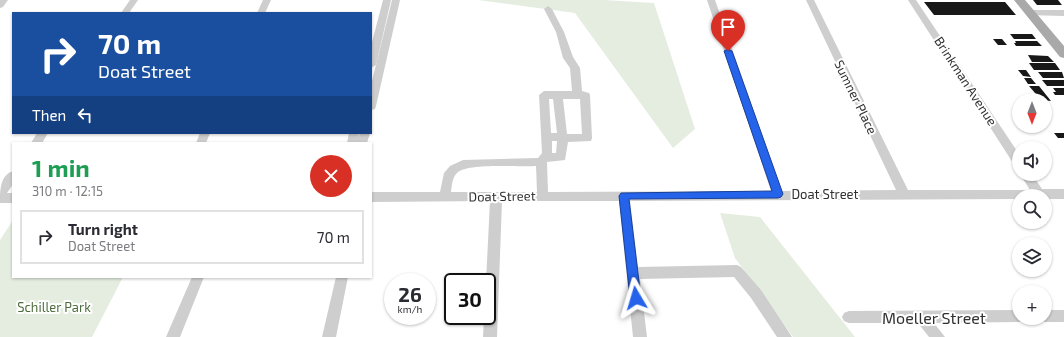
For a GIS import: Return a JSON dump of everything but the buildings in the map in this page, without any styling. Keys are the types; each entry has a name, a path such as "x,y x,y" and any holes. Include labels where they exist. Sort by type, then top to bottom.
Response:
{"main road":[{"path":"1019,0 1064,54"}],"street":[{"path":"0,5 4,0"},
{"path":"126,12 134,0"},
{"path":"261,12 267,0"},
{"path":"268,12 273,0"},
{"path":"372,61 387,0"},
{"path":"373,89 380,30 396,0"},
{"path":"711,0 778,194"},
{"name":"Sumner Place","path":"810,0 904,194"},
{"name":"Brinkman Avenue","path":"912,0 1012,152"},
{"path":"548,9 560,32 568,58 575,68 577,95"},
{"path":"1029,12 1064,13"},
{"path":"542,196 546,137 544,95 585,95 587,138 546,137"},
{"path":"445,197 448,176 454,169 466,163 544,160 560,156 563,146 558,95"},
{"path":"0,194 12,177"},
{"name":"Doat Street","path":"372,197 1012,194"},
{"name":"Doat Street","path":"1052,194 1064,194"},
{"path":"490,337 496,196"},
{"path":"624,196 640,337"},
{"path":"0,198 12,198"},
{"path":"633,272 737,271 756,294 785,337"},
{"path":"173,337 198,278"},
{"path":"329,337 342,278"},
{"name":"Moeller Street","path":"850,317 1012,316"},
{"path":"1052,316 1064,316"},
{"path":"921,317 938,337"}],"green space":[{"path":"478,0 604,0 654,3 695,129 673,148 575,13"},
{"path":"720,213 760,217 855,337 793,337 735,258"},
{"name":"Schiller Park","path":"12,222 12,278 122,278 92,337 0,337 0,240"}],"route":[{"path":"636,298 624,196 778,194 728,51"}]}
